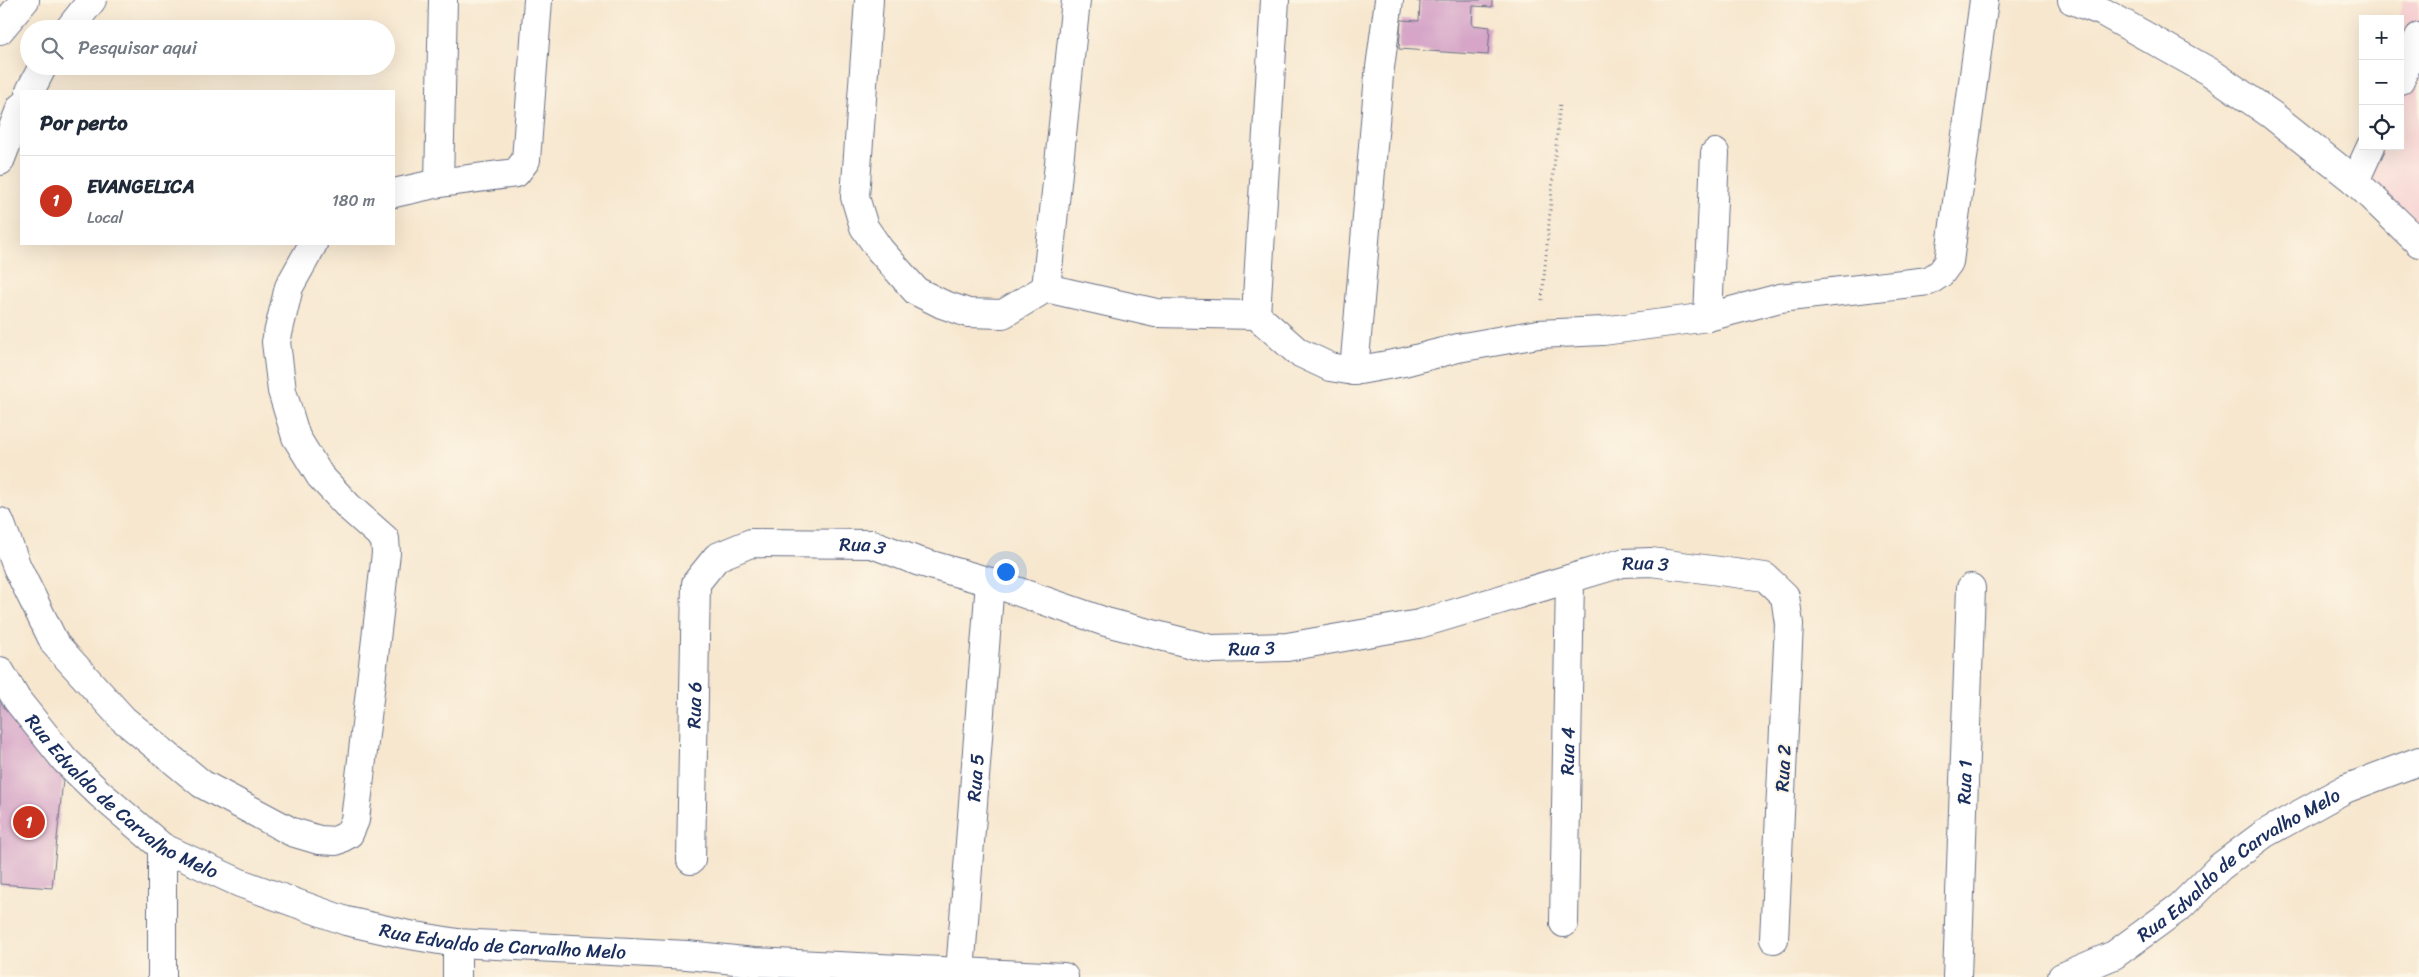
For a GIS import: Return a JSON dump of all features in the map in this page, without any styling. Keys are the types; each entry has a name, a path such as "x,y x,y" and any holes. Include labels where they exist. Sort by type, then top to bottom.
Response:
{"street":[{"path":"0,30 25,0"},
{"path":"77,20 92,0"},
{"path":"439,183 444,0"},
{"path":"395,192 439,183 516,173 526,160 538,0"},
{"path":"869,0 855,197 864,227 880,250 916,291 942,304 968,313 1003,314 1046,288 1156,313 1256,315 1298,352 1330,367 1354,371 1404,362 1458,348 1538,334 1603,331 1708,317 1780,298 1929,282 1941,273 1949,262 1984,0"},
{"path":"1046,288 1076,0"},
{"path":"1256,315 1275,0"},
{"path":"1354,371 1378,75 1389,0"},
{"path":"2072,0 2106,6 2210,72 2272,116 2355,181 2419,243"},
{"path":"2404,71 2419,37"},
{"path":"31,90 38,75"},
{"path":"0,161 20,110"},
{"path":"2355,181 2369,150"},
{"path":"1708,317 1715,153"},
{"path":"0,522 17,567 54,644 123,719 202,784 267,820 292,832 319,840 336,841 349,834 355,820 386,553 385,539 349,507 320,476 296,436 282,391 276,342 289,287 313,245"},
{"name":"Rua 3","path":"717,557 751,543 826,542 872,544 917,561 990,582 1106,622 1211,649 1287,647 1419,624 1622,562 1650,562 1765,577 1785,596"},
{"name":"Rua 6","path":"691,860 696,583 717,557"},
{"name":"Rua 4","path":"1564,922 1570,579"},
{"name":"Rua 5","path":"960,972 990,582"},
{"name":"Rua 1","path":"1956,977 1971,588"},
{"name":"Rua 2","path":"1774,939 1789,624 1785,596"},
{"name":"Rua Edvaldo de Carvalho Melo","path":"0,671 8,700 99,793 162,847 240,884 346,921 457,943 687,955 754,970 960,972 1054,977"},
{"name":"Rua Edvaldo de Carvalho Melo","path":"2062,977 2115,966 2181,906 2220,867 2264,834 2345,789 2419,761"},
{"path":"162,847 162,977"},
{"path":"457,943 457,977"}],"path":[{"path":"1538,334 1560,101"}],"shaded area":[{"path":"2403,0 2419,0 2419,243 2355,181 2363,150 2404,150 2404,15 2399,15"}],"building":[{"path":"1414,0 1492,0 1492,7 1473,6 1472,25 1490,27 1488,55 1399,49 1401,20 1419,21 1420,2"},
{"path":"0,700 17,700 65,760 52,888 0,884"}],"place":[{"name":"EVANGELICA","path":"29,822"}]}
